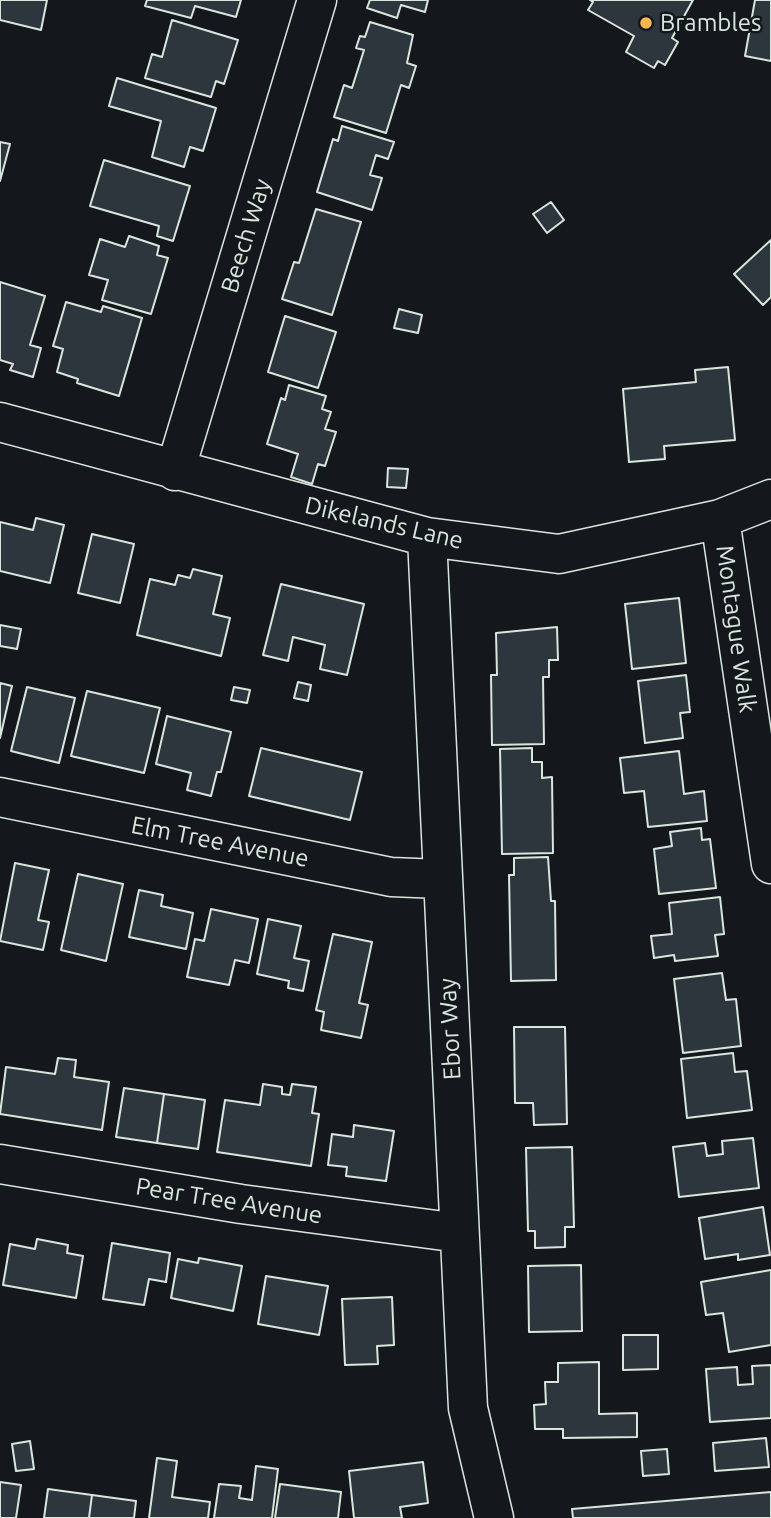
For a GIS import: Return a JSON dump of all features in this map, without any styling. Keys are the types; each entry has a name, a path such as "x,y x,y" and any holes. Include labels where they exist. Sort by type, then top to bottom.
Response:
{"street":[{"name":"Beech Way","path":"175,471 317,0"},
{"name":"Dikelands Lane","path":"0,422 427,537 559,554 720,519 771,499"},
{"name":"Montague Walk","path":"720,519 771,864"},
{"name":"Ebor Way","path":"427,537 468,1408 494,1518"},
{"name":"Elm Tree Avenue","path":"0,797 391,877 441,879"},
{"name":"Pear Tree Avenue","path":"0,1164 240,1204 458,1233"}],"building":[{"path":"0,0 47,0 41,30 0,20"},
{"path":"147,0 241,0 236,17 195,6 191,18 145,6"},
{"path":"370,0 428,0 425,12 401,5 397,18 367,8"},
{"name":"Brambles","path":"590,0 693,0 672,38 678,42 665,65 658,61 654,68 626,52 634,36 588,10 593,2"},
{"path":"755,0 771,0 771,61 745,56"},
{"path":"172,20 238,40 224,84 216,81 211,97 145,78 152,54 162,57"},
{"path":"370,22 413,35 407,63 416,66 409,88 401,85 386,133 334,117 344,85 352,88 364,50 356,48 360,36 365,37"},
{"path":"117,78 216,108 203,151 190,147 184,167 152,157 161,121 109,106"},
{"path":"342,126 394,142 388,159 376,155 370,175 382,178 372,210 317,192 333,139 338,141"},
{"path":"0,142 10,144 0,181"},
{"path":"104,160 190,186 173,241 157,236 159,226 90,206"},
{"path":"551,202 564,220 547,233 533,214"},
{"path":"316,209 361,222 332,315 282,299 294,262 299,263"},
{"path":"129,236 159,246 157,255 168,258 151,314 102,300 108,280 89,275 100,239 125,247"},
{"path":"771,240 771,297 763,305 734,274"},
{"path":"0,282 45,296 30,345 41,348 33,377 10,370 13,364 0,360"},
{"path":"66,302 101,312 103,306 142,318 119,396 77,383 78,379 57,372 63,349 53,346"},
{"path":"399,309 422,315 418,333 394,328"},
{"path":"285,316 336,332 318,388 268,372"},
{"path":"728,367 735,440 664,446 665,459 629,462 623,389 696,382 695,370"},
{"path":"289,385 326,396 322,409 331,412 325,429 336,432 325,466 318,464 312,484 291,477 298,454 267,444 281,398 285,400"},
{"path":"388,468 408,469 406,488 387,487"},
{"path":"36,518 64,525 50,583 0,571 0,522 33,530"},
{"path":"92,534 134,544 120,603 78,593"},
{"path":"193,569 222,576 213,614 230,618 221,656 137,635 150,579 175,585 178,575 190,578"},
{"path":"281,584 364,604 347,675 320,669 325,645 293,637 288,661 263,655"},
{"path":"679,598 686,663 632,669 625,604"},
{"path":"0,625 21,629 17,649 0,646"},
{"path":"557,627 558,660 549,660 549,677 543,677 544,744 492,745 491,675 497,675 496,633"},
{"path":"686,675 690,712 680,713 683,738 645,743 638,681"},
{"path":"298,682 311,685 308,701 294,698"},
{"path":"0,683 12,686 0,738"},
{"path":"27,687 75,698 59,763 11,751"},
{"path":"234,687 250,690 247,703 231,700"},
{"path":"87,691 160,708 144,773 71,756"},
{"path":"167,716 231,732 221,772 217,772 211,796 187,790 191,773 156,764"},
{"path":"261,748 362,772 350,820 249,796"},
{"path":"532,748 532,762 542,762 542,778 552,777 553,853 502,854 500,749"},
{"path":"679,751 684,794 704,791 707,821 648,827 644,791 624,793 620,758"},
{"path":"701,828 702,840 710,839 716,888 659,894 654,849 672,846 670,832"},
{"path":"548,857 551,901 555,901 556,980 511,981 509,875 514,875 514,858"},
{"path":"15,863 49,870 38,920 49,922 43,950 0,941"},
{"path":"78,874 123,884 106,961 61,950"},
{"path":"139,890 163,895 161,906 193,913 186,949 129,937"},
{"path":"720,897 724,934 715,935 718,956 675,961 674,955 654,958 651,936 672,934 669,903"},
{"path":"211,909 258,919 249,963 235,960 229,985 187,977 195,939 204,941"},
{"path":"268,919 301,926 294,958 309,961 303,991 288,988 289,981 257,974"},
{"path":"333,934 372,942 359,1003 368,1005 361,1038 321,1030 324,1012 316,1010"},
{"path":"722,973 726,1000 736,999 741,1046 683,1053 674,979"},
{"path":"514,1027 565,1027 567,1124 534,1125 533,1103 515,1103"},
{"path":"733,1053 735,1072 747,1071 752,1110 687,1118 681,1059"},
{"path":"58,1058 76,1060 74,1077 109,1082 102,1130 0,1114 6,1067 55,1074"},
{"path":"263,1084 282,1087 282,1094 290,1095 292,1084 316,1087 312,1113 319,1114 311,1166 217,1152 225,1100 260,1105"},
{"path":"124,1088 164,1094 157,1143 116,1137"},
{"path":"164,1094 205,1100 198,1149 157,1143"},
{"path":"354,1125 394,1131 386,1181 346,1176 347,1167 328,1165 332,1134 353,1137"},
{"path":"753,1138 759,1188 679,1197 673,1147 705,1143 707,1156 723,1154 722,1141"},
{"path":"572,1147 574,1227 565,1227 565,1247 535,1248 535,1231 528,1231 526,1148"},
{"path":"763,1207 770,1255 738,1260 738,1254 705,1259 699,1218"},
{"path":"37,1239 68,1245 67,1253 83,1256 76,1298 3,1285 10,1244 35,1249"},
{"path":"112,1243 170,1253 166,1282 149,1279 144,1305 103,1299"},
{"path":"199,1258 242,1266 233,1311 171,1298 178,1259 198,1263"},
{"path":"581,1265 582,1331 529,1332 528,1266"},
{"path":"771,1270 771,1345 729,1352 723,1313 706,1315 701,1282"},
{"path":"266,1276 328,1286 319,1335 258,1324"},
{"path":"392,1297 394,1345 377,1346 378,1364 345,1365 342,1299"},
{"path":"623,1335 658,1335 658,1369 623,1370"},
{"path":"599,1362 599,1414 637,1413 637,1437 563,1438 563,1429 535,1429 534,1405 546,1404 545,1382 558,1382 558,1363"},
{"path":"771,1365 771,1418 710,1422 706,1369 737,1367 738,1385 753,1384 752,1366"},
{"path":"766,1438 769,1467 715,1471 713,1443"},
{"path":"30,1441 34,1469 16,1471 12,1444"},
{"path":"667,1449 669,1474 643,1476 641,1451"},
{"path":"157,1458 177,1461 172,1497 210,1502 208,1518 149,1518"},
{"path":"423,1462 428,1503 400,1507 402,1518 354,1518 349,1471"},
{"path":"256,1466 278,1469 272,1518 214,1518 219,1484 241,1486 239,1498 252,1500"},
{"path":"0,1482 21,1485 16,1518 0,1518"},
{"path":"280,1484 341,1492 338,1518 275,1518"},
{"path":"48,1489 92,1495 89,1518 44,1518"},
{"path":"771,1492 771,1518 573,1518 572,1509"},
{"path":"92,1495 136,1501 134,1518 89,1518"}],"place":[{"name":"Brambles","path":"646,23"}]}
